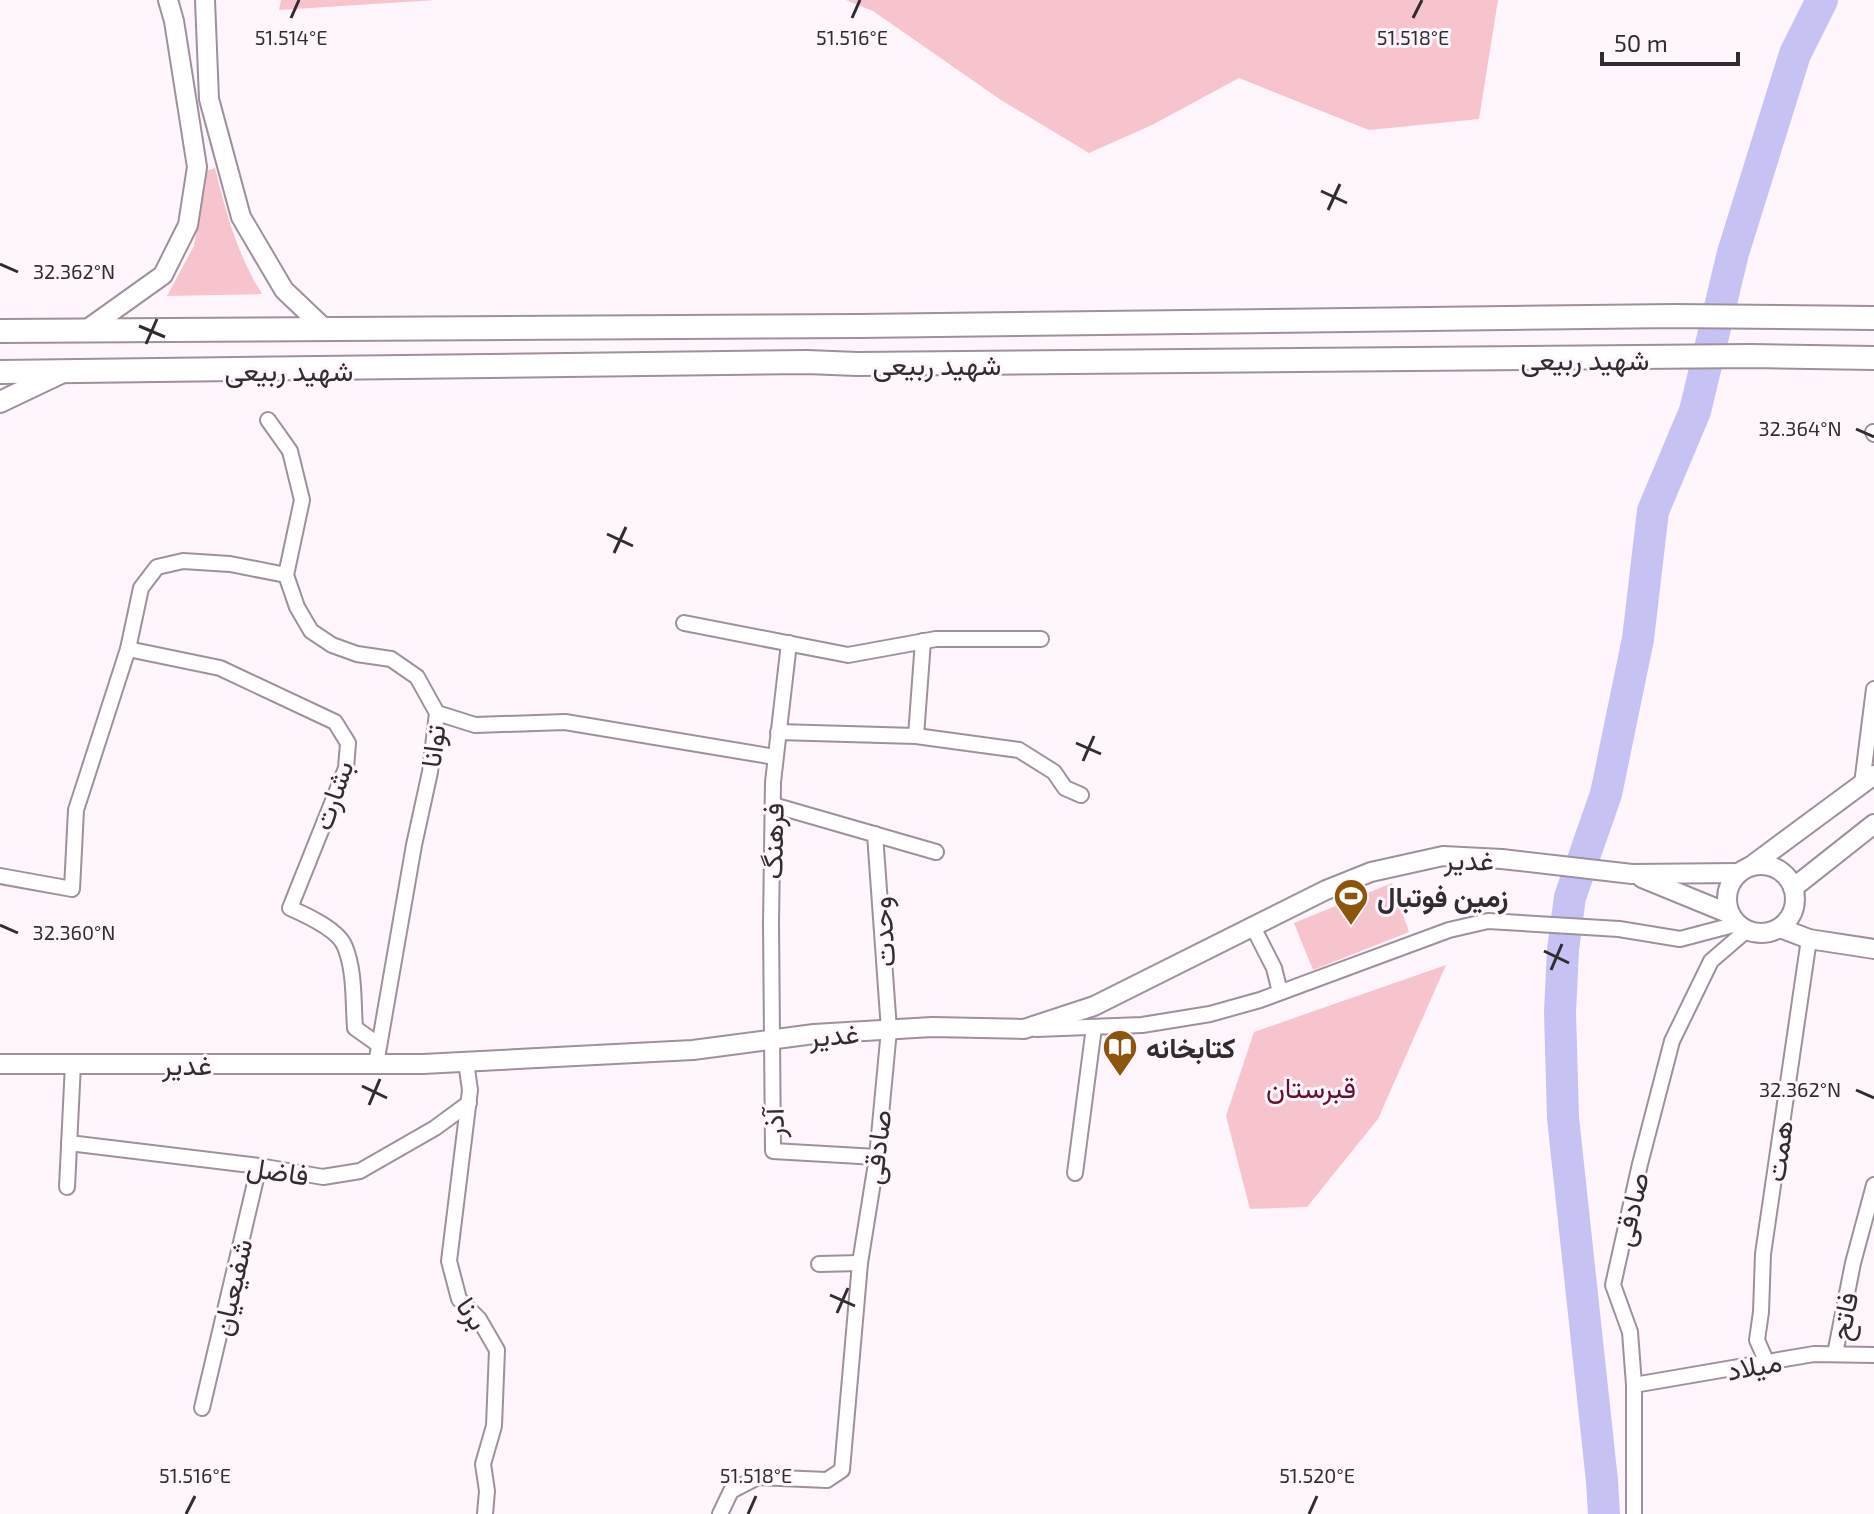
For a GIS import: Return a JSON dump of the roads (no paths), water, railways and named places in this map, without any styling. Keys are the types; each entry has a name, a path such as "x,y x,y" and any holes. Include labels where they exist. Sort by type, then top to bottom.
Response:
{"main road":[{"name":"شهید ربیعی","path":"0,331 859,326 1674,316 1874,318"},
{"path":"807,362 810,326"},
{"path":"857,364 859,326"},
{"name":"شهید ربیعی","path":"0,372 807,362 1751,356 1874,358"},
{"path":"0,402 63,372"}],"street":[{"path":"86,330 163,275 188,225 197,167 168,0"},
{"path":"205,0 209,99 241,217 284,290 324,328"},
{"path":"0,876 72,889 76,810 128,649 141,588 157,567 183,561 230,564 286,575 302,500 290,451 268,420"},
{"name":"توانا","path":"286,575 297,607 311,631 332,645 357,654 391,659 417,677 437,713 430,772 414,845 376,1064"},
{"path":"684,623 848,655 923,641 1041,639"},
{"path":"916,736 923,641"},
{"name":"فرهنگ","path":"773,1040 773,805 775,757 789,643"},
{"name":"بشارت","path":"128,649 220,668 335,722 348,743 346,768 290,908 319,922 345,944 352,978 355,1028 379,1045"},
{"path":"1738,923 1727,904 1731,882 1868,780 1874,689"},
{"path":"437,713 475,725 565,722 775,757"},
{"path":"778,732 916,736 1019,750 1054,772 1065,788 1081,795"},
{"path":"773,805 936,852"},
{"path":"1793,888 1874,824"},
{"name":"وحدت","path":"875,834 889,1030"},
{"name":"غدیر","path":"0,1064 466,1062 693,1050 932,1027 1024,1029 1094,1006 1252,925 1371,872 1443,856 1632,874"},
{"path":"1632,874 1744,870 1770,866 1788,878 1793,888 1794,910 1808,926 1874,937"},
{"path":"1632,874 1758,933 1780,928 1809,939 1874,949"},
{"path":"1780,928 1794,910"},
{"path":"1024,1029 1142,1025 1210,1014 1280,992 1449,930 1488,921 1619,929 1680,939 1738,923"},
{"name":"صادقی","path":"1634,1514 1634,1385 1630,1332 1613,1285 1672,1041 1711,961 1738,923"},
{"path":"1252,925 1274,968 1280,992"},
{"name":"همت","path":"1767,1363 1757,1340 1763,1254 1809,939"},
{"path":"1075,1173 1094,1027"},
{"name":"صادقی","path":"720,1514 731,1491 758,1477 827,1480 842,1470 860,1263 877,1157 889,1030"},
{"name":"آذر","path":"773,1040 773,1151 877,1157"},
{"name":"برنا","path":"466,1062 469,1103 449,1261 459,1299 479,1319 497,1350 494,1426 483,1464 487,1491 485,1514"},
{"path":"67,1187 73,1064"},
{"name":"فاضل","path":"69,1143 259,1166 323,1177 360,1171 435,1128 469,1103"},
{"name":"شفیعیان","path":"202,1408 259,1166"},
{"name":"فاتح","path":"1835,1354 1853,1263 1874,1185"},
{"path":"819,1264 860,1263"},
{"name":"میلاد","path":"1634,1385 1814,1354 1874,1355"}],"waterway":[{"path":"1604,1514 1563,1118 1560,1012 1570,897 1606,794 1638,639 1653,511 1695,411 1733,253 1795,54 1822,0"}],"place":[{"name":"زمین فوتبال","path":"1351,927"},
{"name":"کتابخانه","path":"1120,1078"}],"park label":[{"name":"قبرستان","path":"1311,1087"}]}
